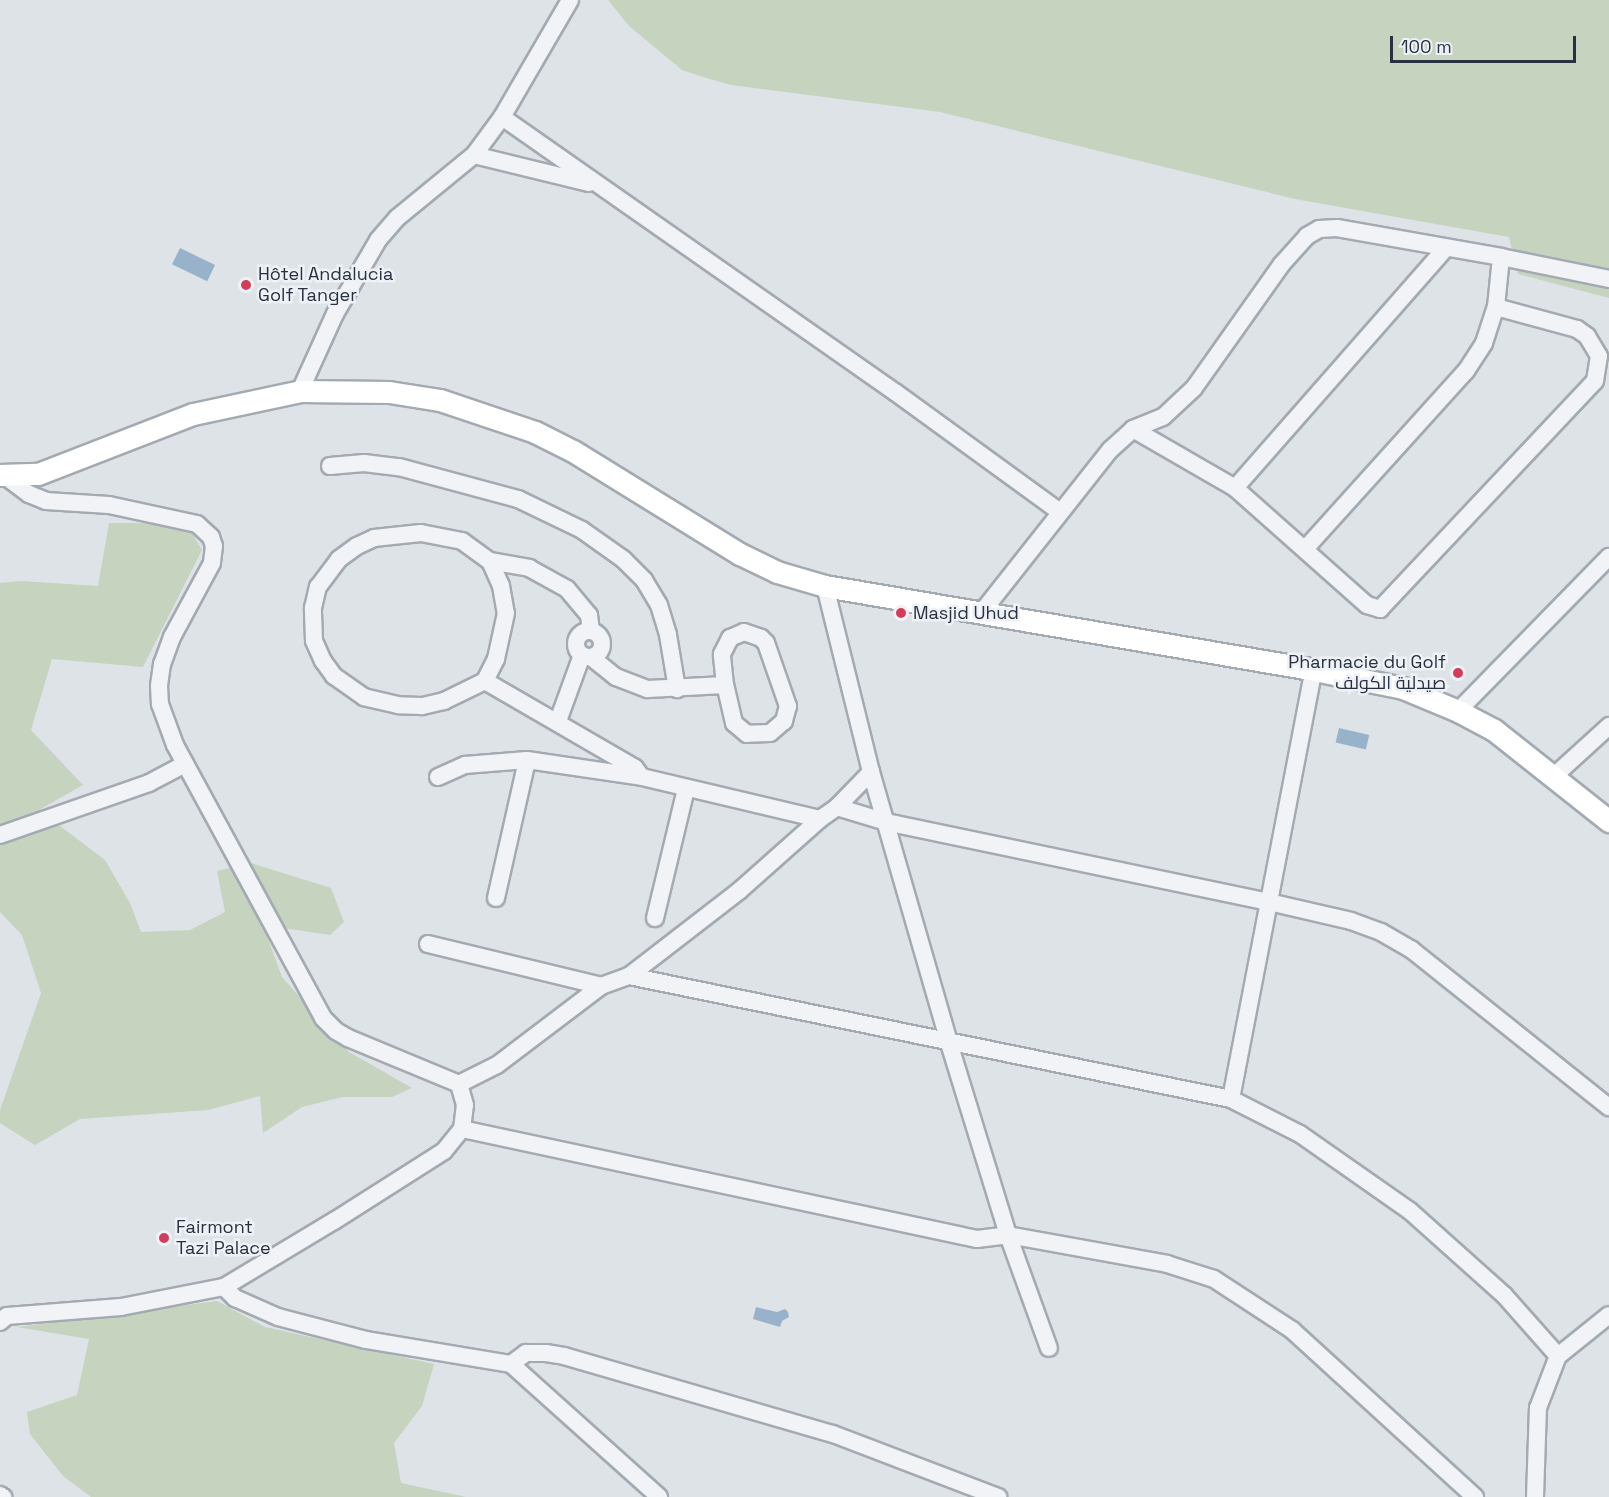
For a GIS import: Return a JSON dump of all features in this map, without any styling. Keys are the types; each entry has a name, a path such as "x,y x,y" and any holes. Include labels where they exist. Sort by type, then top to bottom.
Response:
{"main road":[{"path":"2,476 38,474 193,414 300,391 389,392 440,400 496,417 573,451 740,554 777,572 825,586 1314,670 1403,688 1458,711 1494,730 1609,821"}],"street":[{"path":"300,391 335,314 378,240 397,218 474,155 502,117 570,0"},
{"path":"502,117 895,392 1060,512"},
{"path":"474,155 598,185"},
{"path":"982,612 1094,468 1133,429 1163,417 1194,388 1281,265 1307,236 1319,230 1337,228 1609,279"},
{"path":"1235,488 1446,248"},
{"path":"1305,549 1466,371 1484,343 1496,307 1501,257"},
{"path":"1133,429 1235,488 1367,605 1380,609 1595,381 1599,356 1587,336 1577,329 1496,307"},
{"path":"330,466 364,463 399,467 518,499 582,530 623,559 644,580 659,605 668,635 677,689"},
{"path":"2,476 29,494 46,501 109,505 197,524 211,537 214,546 212,563 172,637 162,664 159,686 166,725 323,1018 348,1038 459,1084 497,1065 601,986 630,976 739,891 819,819 837,807 871,772"},
{"path":"490,561 501,586 506,613 496,658 485,681 444,701 422,706 398,705 364,697 334,676 322,661 311,626 318,587 326,573 339,559 374,538 422,533 462,541 490,561 529,568 567,590 589,615 591,631 599,636 602,644 599,652 587,656 558,722"},
{"path":"1458,711 1609,557"},
{"path":"825,586 871,772 949,1043 1008,1235 1049,1348"},
{"path":"744,632 761,638 772,654 788,706 784,721 770,733 747,734 734,723 725,685 721,663 725,645 730,638 744,632"},
{"path":"587,656 626,683 648,689 725,685"},
{"path":"1231,1099 1314,670"},
{"path":"485,681 635,768 642,777"},
{"path":"1553,777 1609,726"},
{"path":"496,898 527,760"},
{"path":"438,777 465,765 527,760 642,777 819,819"},
{"path":"0,835 149,783 185,764"},
{"path":"655,918 686,789"},
{"path":"837,807 886,822 1352,921 1381,932 1412,950 1609,1107"},
{"path":"428,944 601,986"},
{"path":"630,976 1231,1099 1300,1134 1410,1211 1504,1295 1558,1356"},
{"path":"2,1318 121,1307 224,1287 444,1151 462,1129 465,1106 459,1084"},
{"path":"462,1129 977,1239 1008,1235 1167,1264 1214,1279 1292,1330 1475,1497"},
{"path":"224,1287 235,1298 278,1317 366,1340 511,1364 659,1497"},
{"path":"1535,1497 1538,1408 1558,1356 1609,1315"},
{"path":"511,1364 526,1353 564,1356 834,1434 998,1497"}],"green space":[{"path":"608,0 1609,0 1609,298 1518,274 1509,237 1295,199 940,112 731,85 703,77 682,70 629,26"},
{"path":"109,523 143,523 190,530 202,550 143,667 52,659 31,730 83,785 39,810 105,860 130,903 141,932 190,930 225,912 217,871 251,863 331,888 344,922 330,935 263,925 282,977 349,1052 412,1088 392,1097 343,1097 302,1107 263,1133 260,1096 208,1110 80,1119 35,1145 0,1123 0,1110 41,993 22,935 0,912 0,583 21,581 98,586"},
{"path":"217,1301 265,1327 434,1364 422,1406 394,1443 401,1483 466,1497 91,1497 63,1476 30,1434 27,1412 77,1395 89,1339 17,1327"}],"water":[{"path":"180,248 215,265 207,281 172,264"},
{"path":"1339,728 1369,735 1366,750 1336,743"},
{"path":"756,1307 777,1312 785,1309 789,1317 782,1321 780,1327 753,1319"}],"place":[{"name":"Hôtel Andalucia Golf Tanger","path":"246,285"},
{"name":"Masjid Uhud","path":"901,613"},
{"name":"Pharmacie du Golf صيدلية الكولف","path":"1458,673"},
{"name":"Fairmont Tazi Palace","path":"164,1238"}]}
